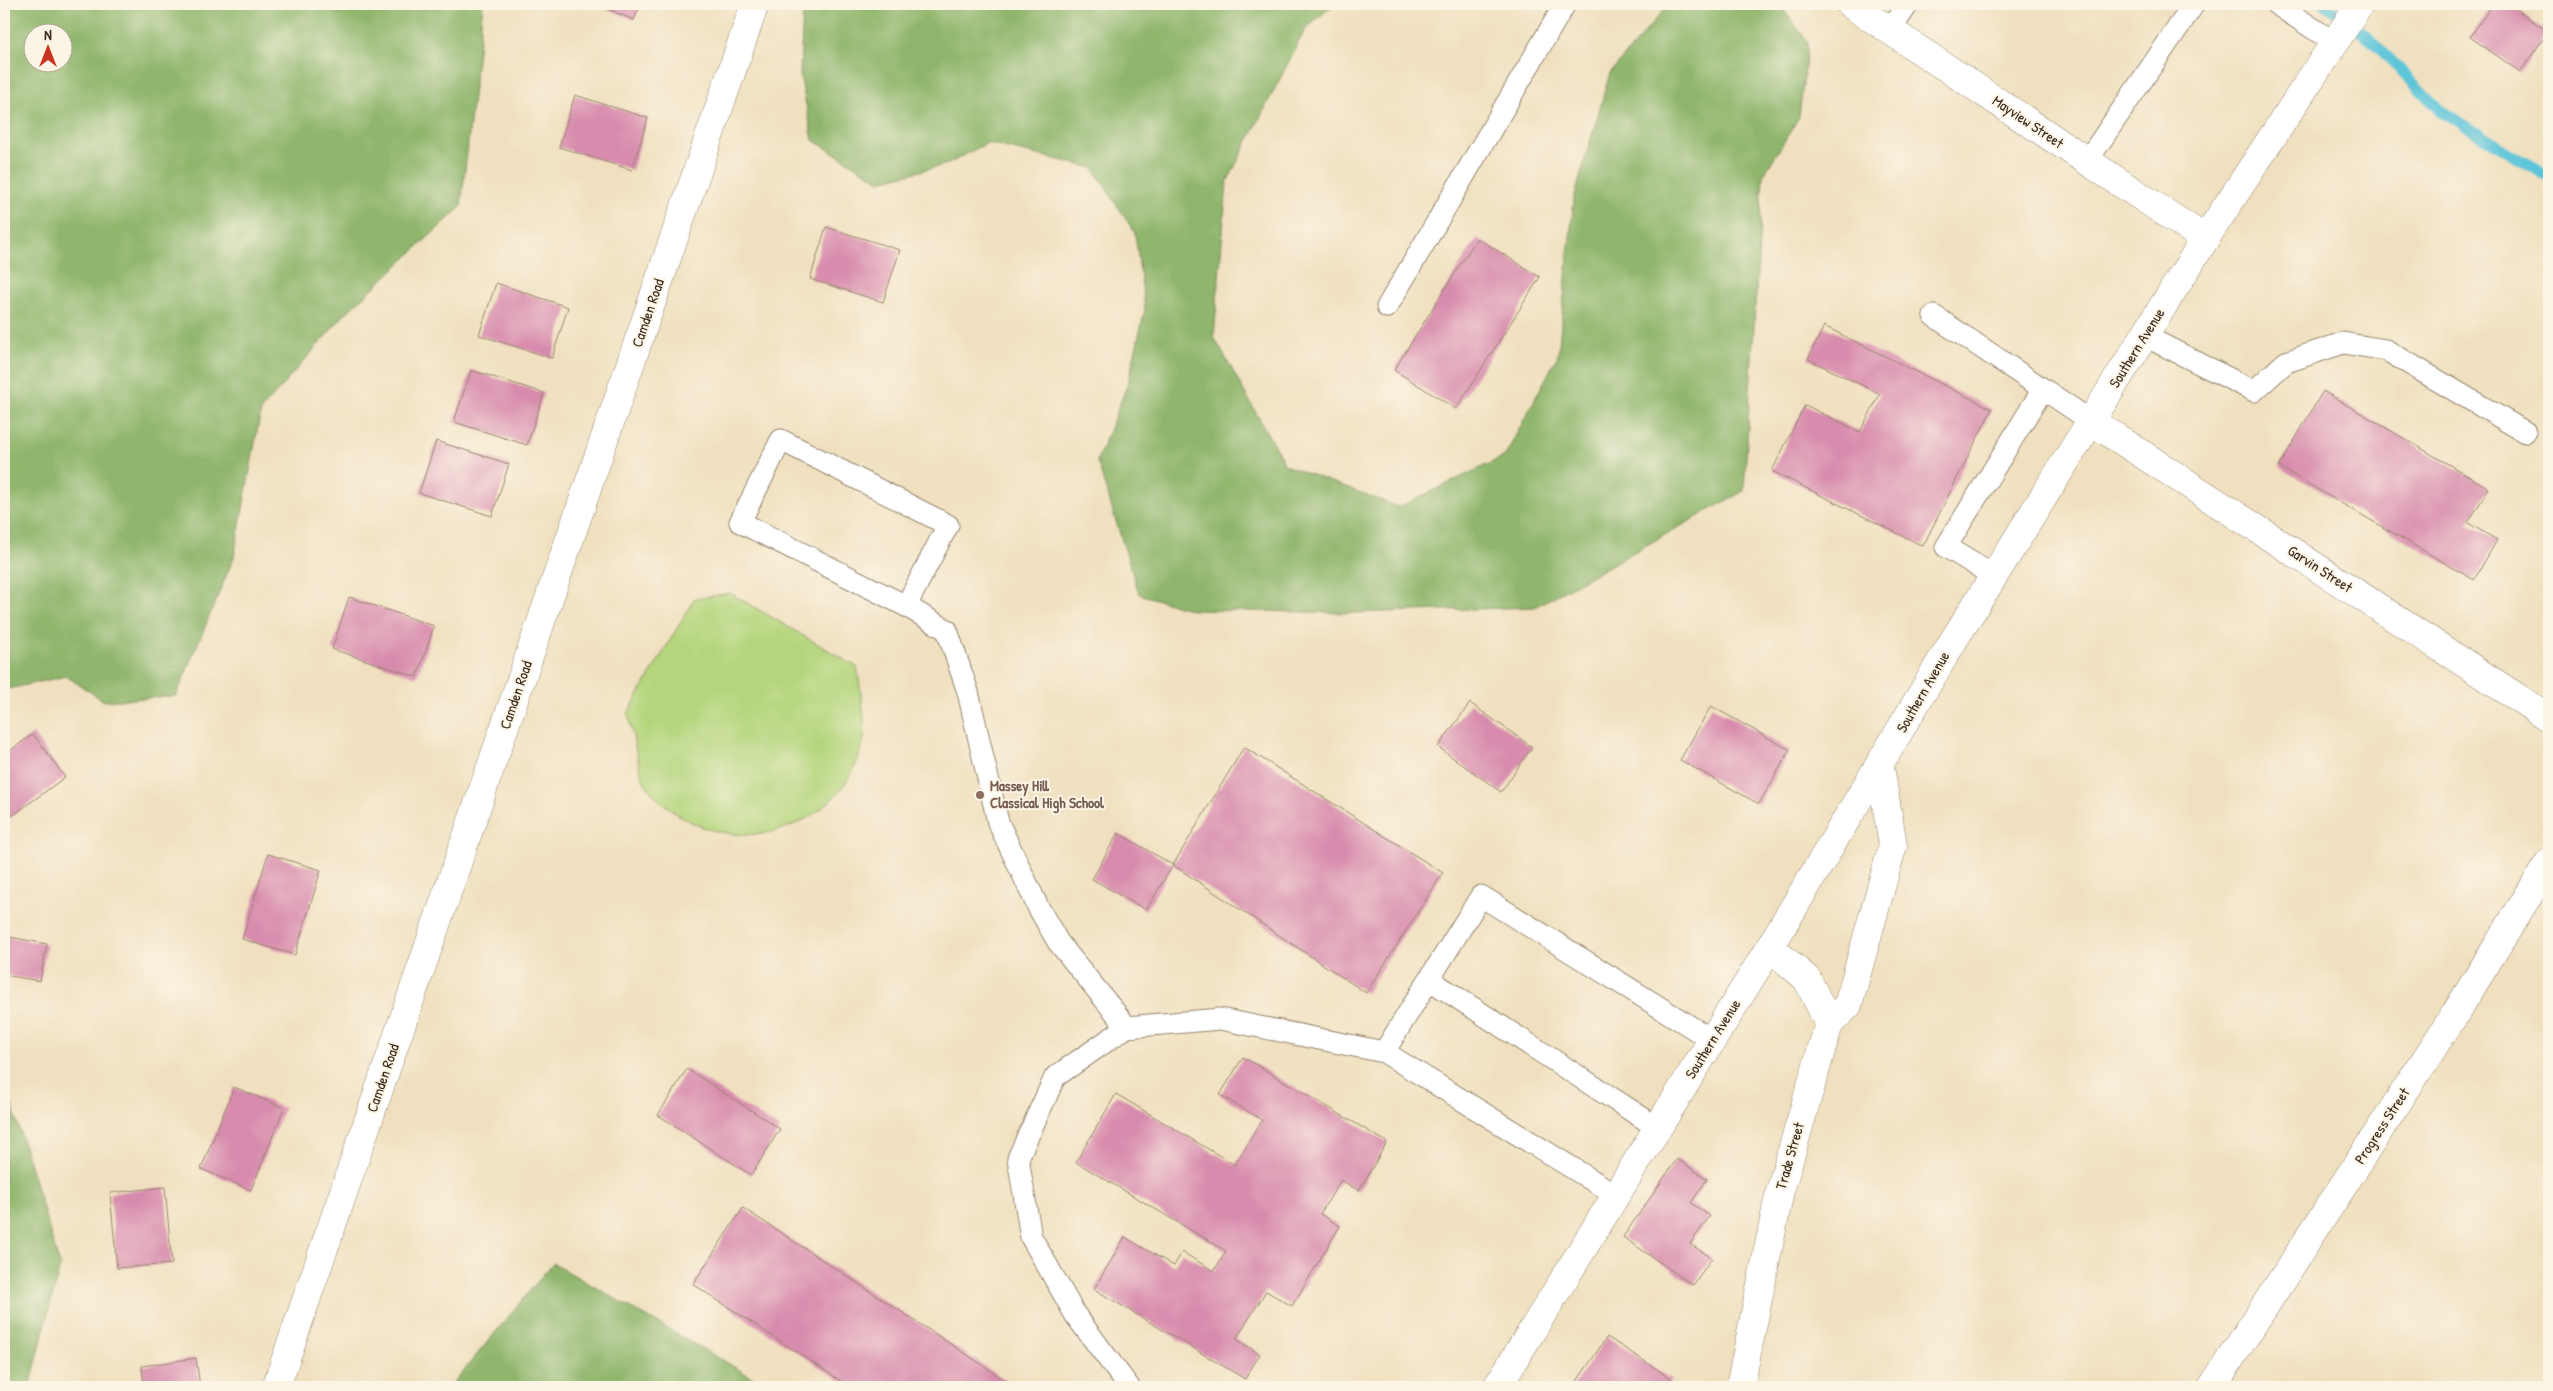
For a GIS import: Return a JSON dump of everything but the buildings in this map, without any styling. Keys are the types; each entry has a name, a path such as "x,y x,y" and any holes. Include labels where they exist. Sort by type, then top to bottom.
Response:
{"street":[{"name":"Camden Road","path":"276,1387 755,4"},
{"name":"Mayview Street","path":"1850,4 2206,239"},
{"name":"Southern Avenue","path":"1497,1387 1770,947 1994,576 2206,239 2360,4"},
{"name":"Garvin Street","path":"2091,421 2549,718"},
{"path":"1770,947 1807,979 1829,1024 1848,1005 1893,845 1880,767"},
{"name":"Progress Street","path":"2212,1387 2454,1014 2549,862"},
{"name":"Trade Street","path":"1740,1387 1780,1190 1829,1024"}],"lane":[{"path":"1387,307 1566,4"},
{"path":"1890,31 1908,4"},
{"path":"2087,161 2194,4"},
{"path":"2276,4 2335,42"},
{"path":"1934,316 2091,421"},
{"path":"2145,336 2254,391 2286,362 2343,343 2386,350 2525,432"},
{"path":"1994,576 1946,547 2042,389"},
{"path":"906,606 948,525 781,440 740,522 906,606 947,630 968,692 998,822 1038,908 1058,942 1127,1027"},
{"path":"1384,1052 1481,896 1712,1040"},
{"path":"1430,980 1658,1128"},
{"path":"1129,1387 1076,1316 1031,1237 1018,1158 1056,1077 1127,1027 1220,1019 1384,1052 1616,1195"}],"green space":[{"path":"4,4 483,4 461,207 345,314 261,410 234,557 176,696 104,701 66,676 4,690"},
{"path":"803,4 1334,4 1305,30 1227,182 1214,337 1285,465 1399,507 1505,456 1558,355 1574,198 1610,73 1669,4 1779,4 1808,42 1799,117 1763,176 1744,491 1535,607 1353,613 1192,610 1139,594 1097,461 1128,383 1145,310 1135,233 1093,168 987,143 948,164 880,181 813,140 800,75"},
{"path":"730,593 857,667 865,732 855,766 840,790 820,810 796,824 770,832 742,835 714,831 687,820 664,804 645,783 628,713 694,599"},
{"path":"4,1078 60,1266 30,1387 4,1387"},
{"path":"553,1263 769,1387 450,1387"}],"waterway":[{"path":"2325,4 2368,37 2440,110 2549,177"}],"place":[{"name":"Massey Hill Classical High School","path":"980,795"}]}
